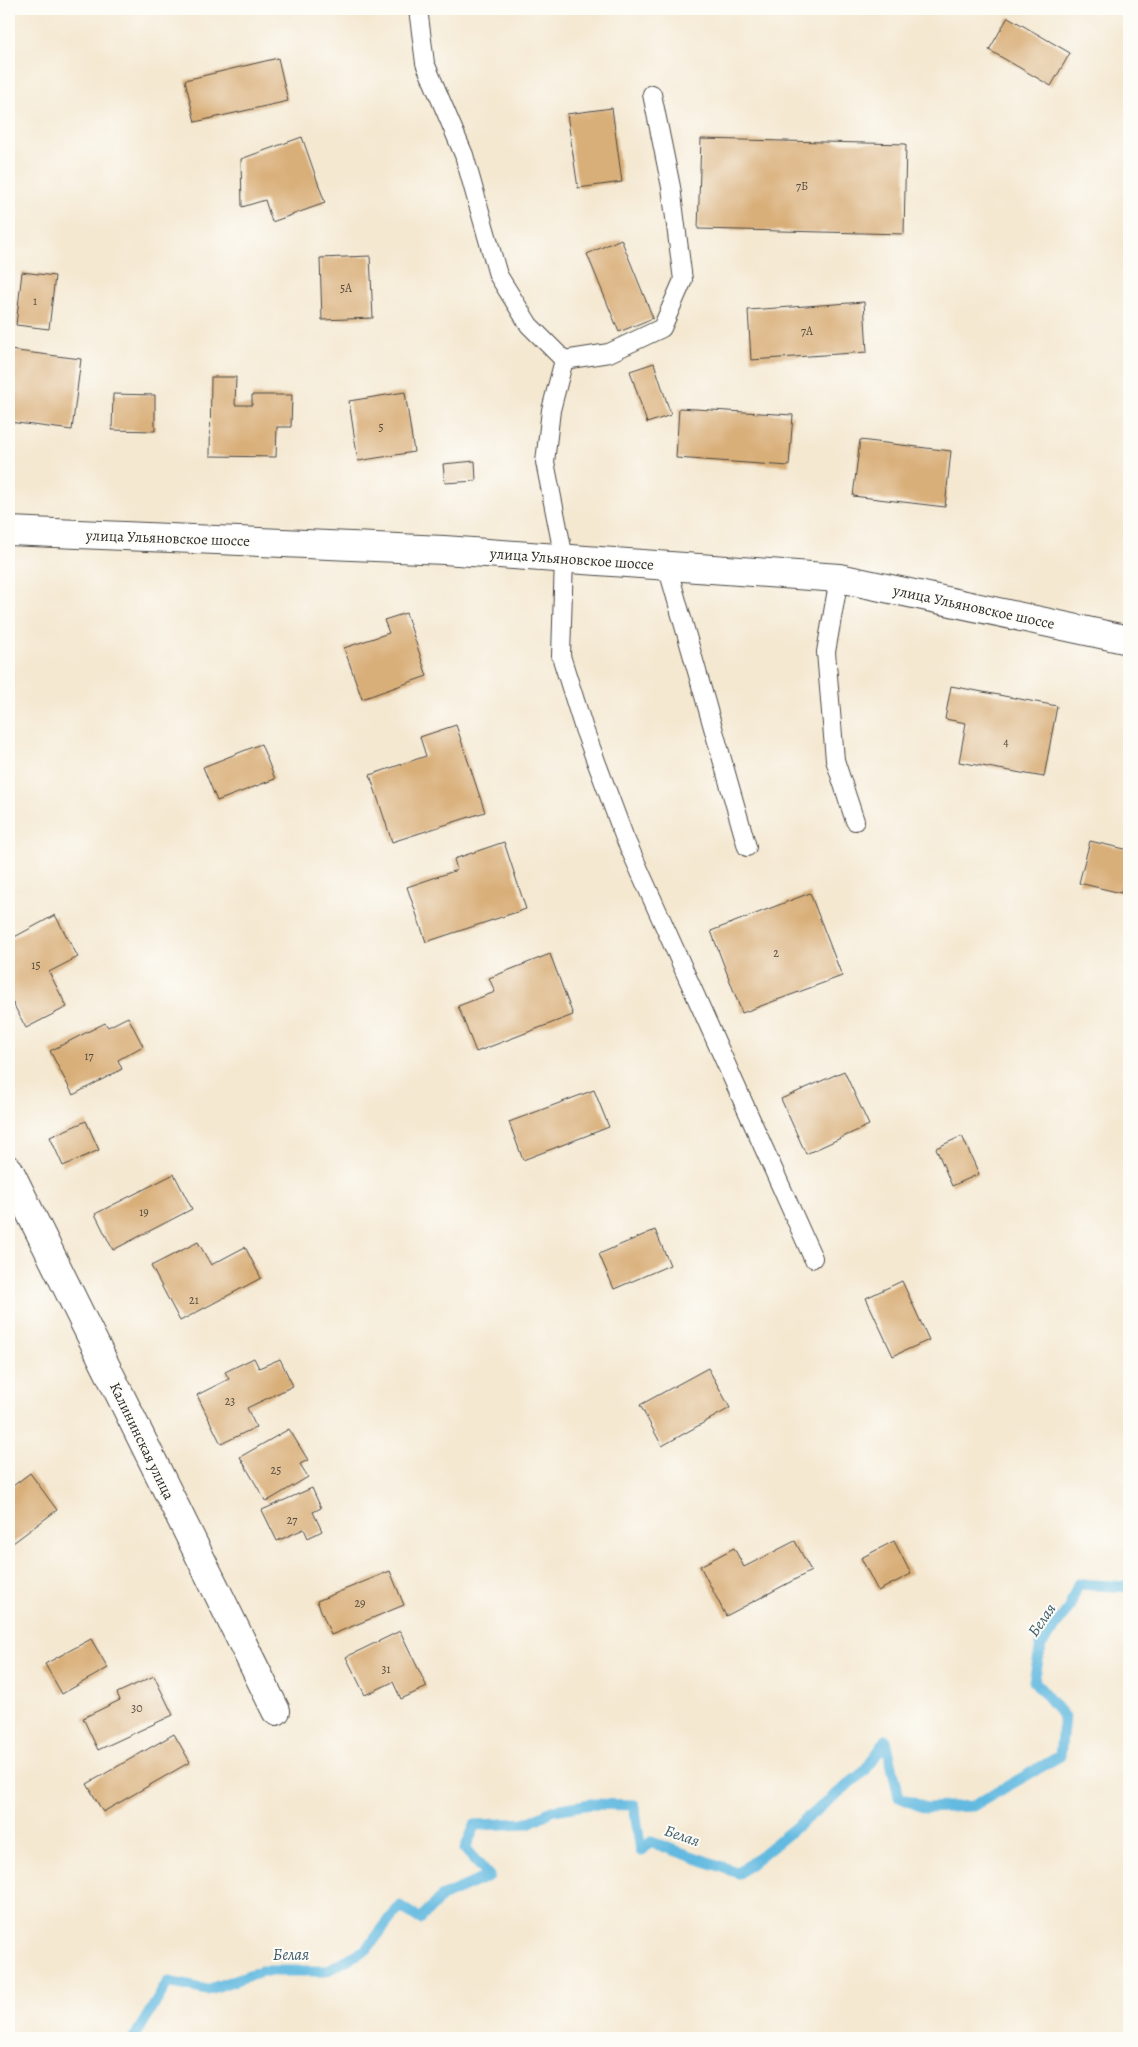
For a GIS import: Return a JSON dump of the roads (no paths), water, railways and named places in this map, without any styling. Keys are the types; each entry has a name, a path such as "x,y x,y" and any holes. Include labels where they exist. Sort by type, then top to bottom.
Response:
{"street":[{"name":"улица Ульяновское шоссе","path":"9,532 444,550 839,578 1129,640"},
{"name":"Калининская улица","path":"9,1170 276,1711"}],"lane":[{"path":"418,9 425,63 464,155 498,275 529,325 564,360"},
{"path":"564,360 609,352 662,328 682,280 672,186 652,94"},
{"path":"564,360 552,410 545,462 564,558 561,656 584,729 624,836 812,1258"},
{"path":"667,566 747,847"},
{"path":"839,578 826,652 835,760 855,821"}],"waterway":[{"name":"Белая","path":"134,2038 168,1982 207,1990 261,1971 326,1971 367,1949 400,1906 420,1919 441,1897 489,1876 465,1849 475,1825 528,1823 554,1810 591,1804 634,1805 641,1851 651,1842 739,1873 865,1771 886,1740 899,1797 925,1808 973,1806 1060,1756 1064,1717 1034,1681 1041,1645 1069,1608 1078,1584 1129,1587"}]}
